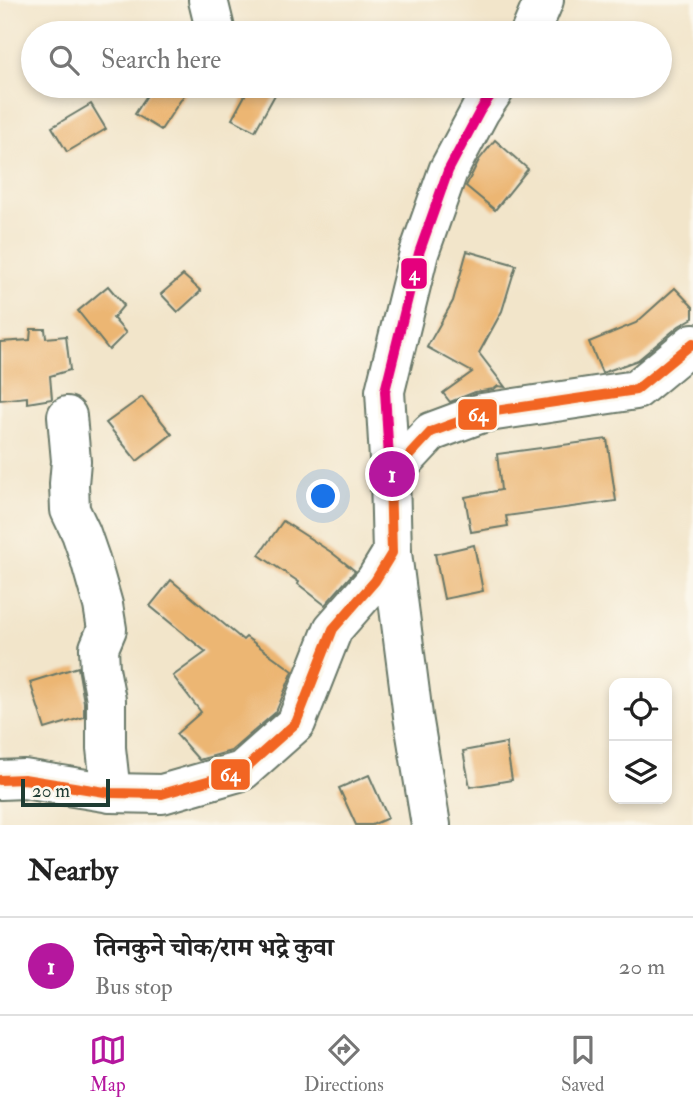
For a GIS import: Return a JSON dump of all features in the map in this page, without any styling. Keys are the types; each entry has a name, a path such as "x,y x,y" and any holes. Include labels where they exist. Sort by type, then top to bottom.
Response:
{"street":[{"path":"208,0 213,21"},
{"path":"535,21 544,0"},
{"path":"431,825 413,716 392,553 385,391 428,223 448,171 489,98"},
{"path":"390,476 431,432 482,413 636,390 693,344"},
{"path":"67,416 71,461 70,510 90,559 107,629 99,648 99,658 106,700 106,748 111,793"},
{"path":"0,780 24,779 111,793 162,794 242,771 296,723 333,629 375,581 392,553"}],"building":[{"path":"145,98 182,98 161,130 135,114"},
{"path":"243,98 273,98 255,131 232,119"},
{"path":"91,104 106,129 67,152 52,127"},
{"path":"495,140 528,169 495,210 466,186 479,160"},
{"path":"467,251 516,265 502,311 479,353 505,387 498,386 475,392 450,402 443,393 472,372 427,347 453,301"},
{"path":"183,275 201,291 178,312 161,294"},
{"path":"108,286 124,305 113,318 126,333 109,350 78,311"},
{"path":"675,288 693,307 693,318 679,326 638,360 602,373 589,342 636,323"},
{"path":"31,329 45,329 46,338 66,336 70,370 50,376 52,399 27,403 27,397 0,400 0,342 30,340"},
{"path":"142,397 172,434 137,461 106,423"},
{"path":"607,439 616,501 506,516 508,526 471,532 465,497 501,490 497,454"},
{"path":"283,521 355,571 325,605 298,584 299,582 259,555"},
{"path":"474,545 483,591 444,599 435,554"},
{"path":"171,580 243,640 246,637 293,671 276,712 231,751 199,760 176,734 201,712 173,676 206,652 150,606"},
{"path":"78,667 84,717 45,729 30,682"},
{"path":"506,743 512,780 470,787 463,751"},
{"path":"369,775 388,818 372,825 356,825 339,788"}],"transit line":[{"name":"4","path":"390,476 385,391 419,253 448,171 489,98"},
{"name":"64","path":"0,780 24,779 111,793 162,794 242,771 296,723 333,629 375,581 392,553 390,476 431,432 482,413 636,390 693,343"}],"place":[{"name":"तिनकुने चोक/राम भद्रे कुवा","path":"392,474"}]}
